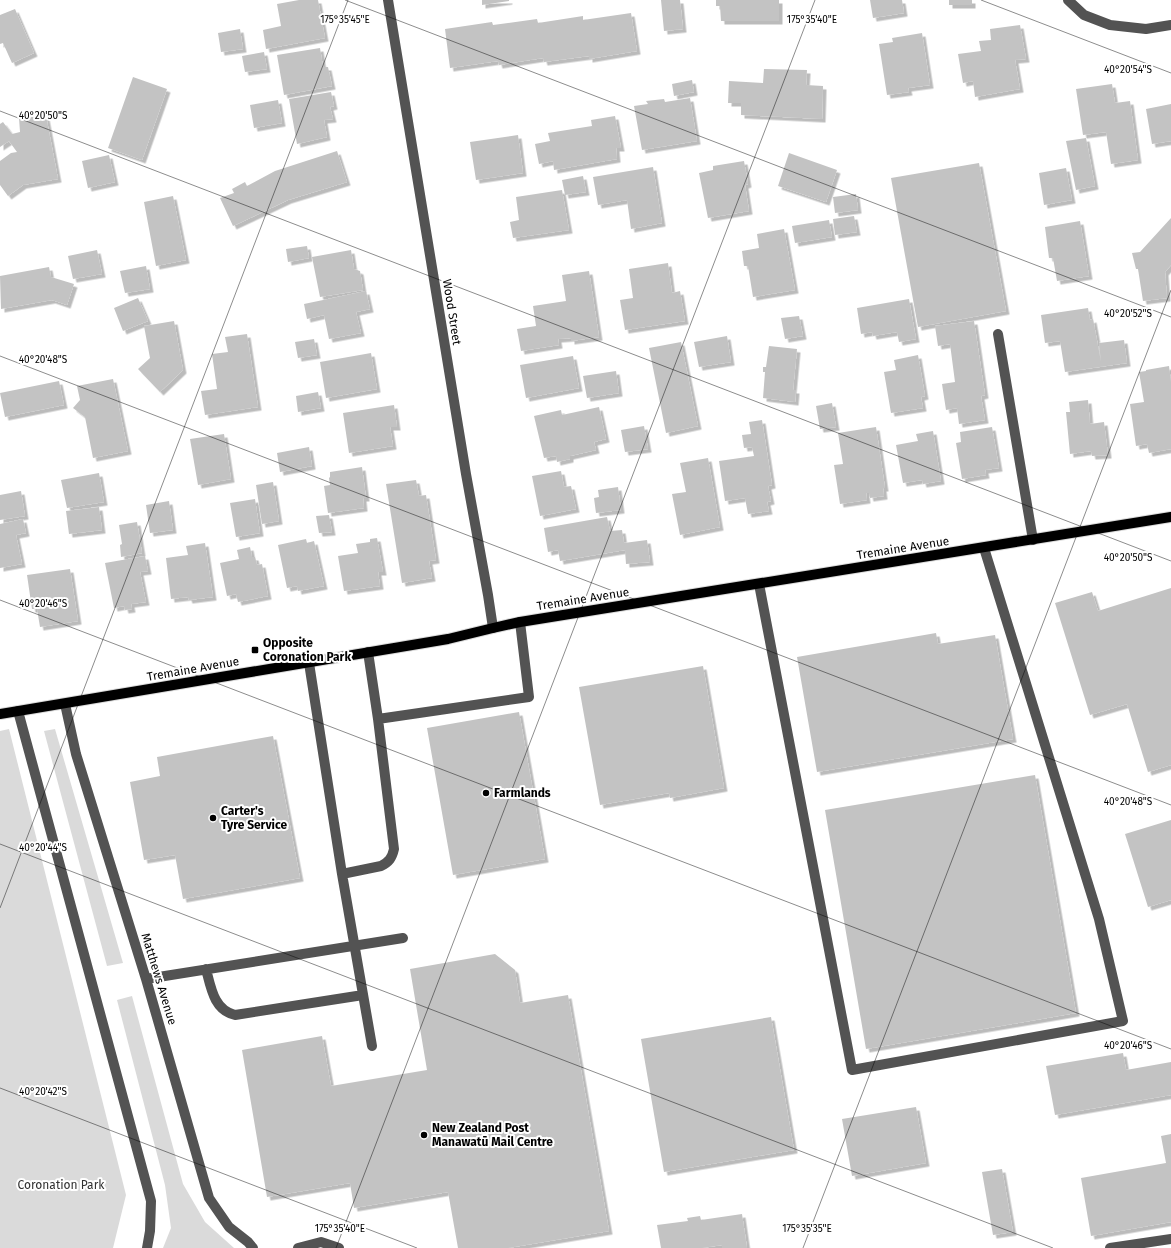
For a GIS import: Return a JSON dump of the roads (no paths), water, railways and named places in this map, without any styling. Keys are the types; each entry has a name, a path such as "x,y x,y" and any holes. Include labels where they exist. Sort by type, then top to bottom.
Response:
{"main road":[{"name":"Tremaine Avenue","path":"0,714 448,639 520,622 1171,517"}],"street":[{"name":"Wood Street","path":"388,0 466,474 493,628"},
{"path":"1068,0 1084,15 1110,25 1146,29 1171,25"},
{"path":"998,334 1033,540"},
{"path":"759,584 852,1070 1123,1021 1099,919 984,548"},
{"path":"378,718 529,697 520,622"},
{"path":"342,874 381,866 387,863 391,858 394,849 378,718 368,652"},
{"path":"309,662 342,874 372,1046"},
{"name":"Matthews Avenue","path":"65,704 76,754 146,979 209,1198 229,1227 248,1242 253,1248"},
{"path":"18,711 151,1202 150,1231 147,1248"},
{"path":"146,979 403,938"},
{"path":"206,969 213,995 219,1005 224,1010 235,1015 363,995"},
{"path":"1110,1248 1171,1239"},
{"path":"298,1248 320,1242 339,1248"}],"place":[{"name":"Opposite Coronation Park","path":"255,650"},
{"name":"Farmlands","path":"486,793"},
{"name":"Carter's Tyre Service","path":"213,818"},
{"name":"New Zealand Post Manawatū Mail Centre","path":"424,1135"}],"park label":[{"name":"Coronation Park","path":"61,1185"}]}
